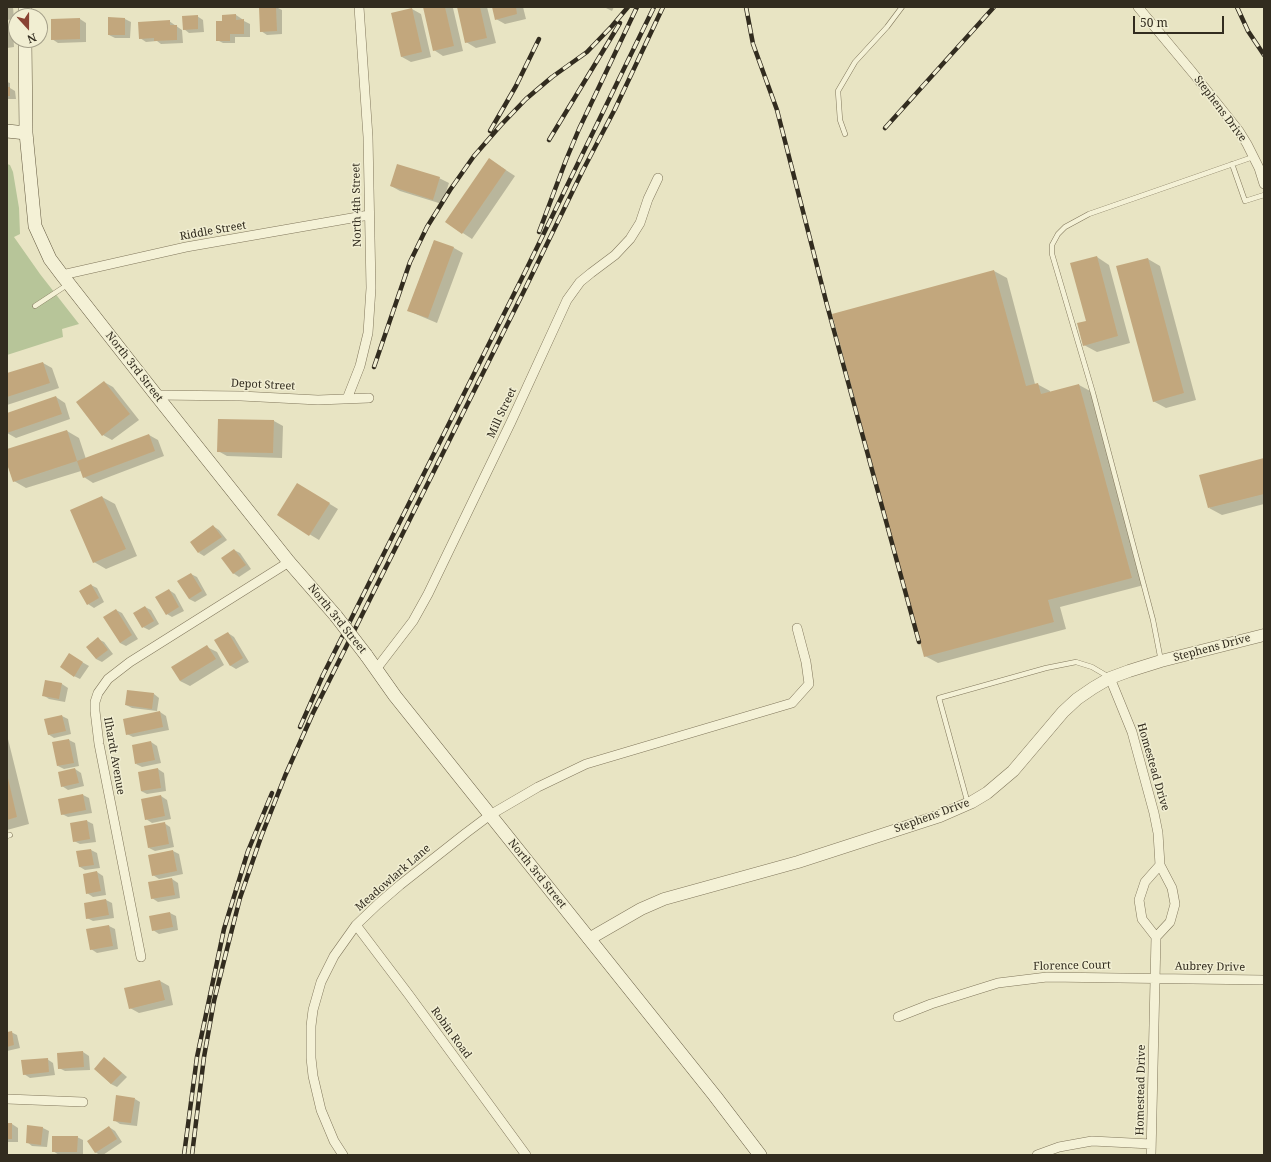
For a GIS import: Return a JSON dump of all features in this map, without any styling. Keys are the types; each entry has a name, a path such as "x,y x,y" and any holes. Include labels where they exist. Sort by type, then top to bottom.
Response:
{"main road":[{"name":"North 3rd Street","path":"25,48 26,133 35,226 50,259 289,562 336,616 377,668 395,696 715,1096 760,1155"},
{"path":"7,132 26,133"}],"street":[{"name":"North 4th Street","path":"347,399 360,366 368,333 371,288 368,137 359,7"},
{"name":"Stephens Drive","path":"1138,7 1239,131 1259,168 1264,184"},
{"name":"Mill Street","path":"377,668 413,621 428,594 511,422 567,300 580,282 615,255 630,239 640,223 648,199 658,178"},
{"name":"Riddle Street","path":"65,279 186,247 369,214"},
{"name":"Depot Street","path":"156,394 318,400 369,398"},
{"name":"Ilhardt Avenue","path":"141,957 99,744 95,711 95,702 98,693 108,679 130,662 289,562"},
{"name":"Meadowlark Lane","path":"343,1155 334,1141 321,1110 312,1070 311,1026 313,1010 321,982 334,956 356,925 400,885 490,815 538,787 586,764 792,703 809,684 806,662 797,628"},
{"name":"Stephens Drive","path":"589,939 641,909 664,899 798,862 940,816 968,804 987,794 1013,770 1063,712 1077,699 1110,678 1161,661 1264,635"},
{"name":"Homestead Drive","path":"1110,678 1132,732 1154,813 1158,833 1160,865 1172,888 1175,904 1170,922 1156,936 1151,1155"},
{"path":"1156,936 1142,919 1139,900 1145,882 1160,865"},
{"name":"Robin Road","path":"356,925 526,1155"},
{"name":"Florence Court","path":"898,1017 931,1004 998,983 1047,976 1156,978"},
{"name":"Aubrey Drive","path":"1156,978 1264,980"},
{"path":"7,1099 83,1102"},
{"path":"1037,1155 1059,1147 1092,1141 1152,1144"}],"lane":[{"path":"845,134 840,120 838,91 855,62 887,27 902,7"},
{"path":"1161,661 1152,620 1095,401 1052,254 1052,245 1058,234 1065,227 1089,214 1253,157"},
{"path":"1232,164 1245,201 1264,195"},
{"path":"35,306 65,279"},
{"path":"968,804 939,698 1046,668 1076,662 1092,667 1110,678"}],"green space":[{"path":"7,164 10,165 13,172 19,208 20,234 14,237 40,274 79,324 62,329 63,337 7,355"}],"building":[{"path":"259,7 276,7 277,31 260,32"},
{"path":"423,7 445,7 454,46 433,51"},
{"path":"457,7 480,7 487,38 465,43"},
{"path":"492,7 516,7 517,14 495,20"},
{"path":"412,8 422,52 401,57 391,13"},
{"path":"236,14 236,20 244,19 244,34 230,34 230,41 216,41 216,21 222,21 222,15"},
{"path":"198,15 198,29 183,30 182,16"},
{"path":"108,17 125,18 125,35 108,35"},
{"path":"80,18 80,39 51,40 51,19"},
{"path":"170,20 170,25 177,25 177,40 154,41 154,38 139,39 138,22"},
{"path":"7,87 10,87 10,96 7,96"},
{"path":"489,158 506,170 462,234 445,222"},
{"path":"397,164 440,177 433,200 390,186"},
{"path":"434,240 454,247 428,318 407,311"},
{"path":"1097,256 1118,336 1083,346 1077,323 1086,321 1070,263"},
{"path":"1148,258 1184,393 1153,402 1116,266"},
{"path":"994,270 1026,386 1038,383 1041,394 1079,384 1132,578 1048,600 1054,622 924,657 832,314"},
{"path":"43,362 50,383 7,397 7,373"},
{"path":"104,381 130,414 102,436 76,402"},
{"path":"56,396 62,414 7,433 7,413"},
{"path":"218,419 274,420 273,453 217,452"},
{"path":"67,430 77,461 13,482 7,464 7,449"},
{"path":"149,434 155,451 83,478 77,461"},
{"path":"1264,458 1264,494 1208,508 1199,475"},
{"path":"297,483 330,503 309,536 277,515"},
{"path":"102,496 126,549 93,563 70,510"},
{"path":"213,525 222,537 198,553 190,542"},
{"path":"234,549 246,565 233,574 221,558"},
{"path":"191,573 202,591 189,599 177,581"},
{"path":"91,584 99,598 87,605 79,591"},
{"path":"169,589 179,607 166,615 155,597"},
{"path":"145,606 154,621 142,628 133,613"},
{"path":"116,609 132,635 120,643 103,617"},
{"path":"228,632 243,658 230,666 214,640"},
{"path":"98,637 108,650 96,659 86,647"},
{"path":"207,645 216,659 180,681 171,667"},
{"path":"69,653 83,662 74,677 60,667"},
{"path":"45,680 62,683 59,699 42,696"},
{"path":"127,690 154,693 152,709 125,705"},
{"path":"160,711 163,727 126,735 123,719"},
{"path":"62,715 66,731 48,735 44,719"},
{"path":"69,739 74,763 57,766 52,742"},
{"path":"151,741 155,760 135,764 132,745"},
{"path":"75,768 79,783 61,787 58,772"},
{"path":"158,768 161,788 141,791 138,772"},
{"path":"8,778 17,817 7,820 7,779"},
{"path":"83,794 86,810 61,815 58,799"},
{"path":"161,795 165,816 145,820 141,799"},
{"path":"87,820 90,839 73,842 70,823"},
{"path":"165,822 169,844 148,848 144,826"},
{"path":"91,849 94,865 79,867 76,851"},
{"path":"173,850 177,871 152,876 148,855"},
{"path":"97,871 101,891 86,894 83,874"},
{"path":"172,878 175,895 151,899 148,882"},
{"path":"106,899 109,915 86,919 84,903"},
{"path":"170,912 173,927 152,931 149,916"},
{"path":"109,925 113,946 90,950 86,929"},
{"path":"160,980 165,1000 129,1009 124,988"},
{"path":"12,1031 14,1045 7,1047 7,1032"},
{"path":"83,1051 84,1067 58,1069 57,1053"},
{"path":"104,1057 122,1073 111,1084 94,1069"},
{"path":"48,1058 49,1072 23,1075 21,1060"},
{"path":"116,1095 135,1098 131,1123 113,1121"},
{"path":"7,1123 12,1123 12,1139 7,1139"},
{"path":"27,1125 43,1127 41,1145 26,1143"},
{"path":"109,1126 117,1139 95,1153 87,1141"},
{"path":"52,1136 78,1136 77,1152 52,1152"}],"railway":[{"path":"374,367 410,262 427,227 450,190 474,156 526,99 552,77 587,52 628,7"},
{"path":"539,232 579,129 637,7"},
{"path":"300,727 323,675 527,268 654,7"},
{"path":"192,1155 204,1057 214,1001 240,898 261,837 285,776 313,713 583,170 615,109 663,7"},
{"path":"746,7 753,44 777,110 827,305 919,642"},
{"path":"885,128 994,7"},
{"path":"1237,7 1248,31 1264,55"},
{"path":"549,140 620,23"},
{"path":"490,131 516,86 539,39"},
{"path":"184,1155 197,1057 224,929 248,851 272,793"}]}
